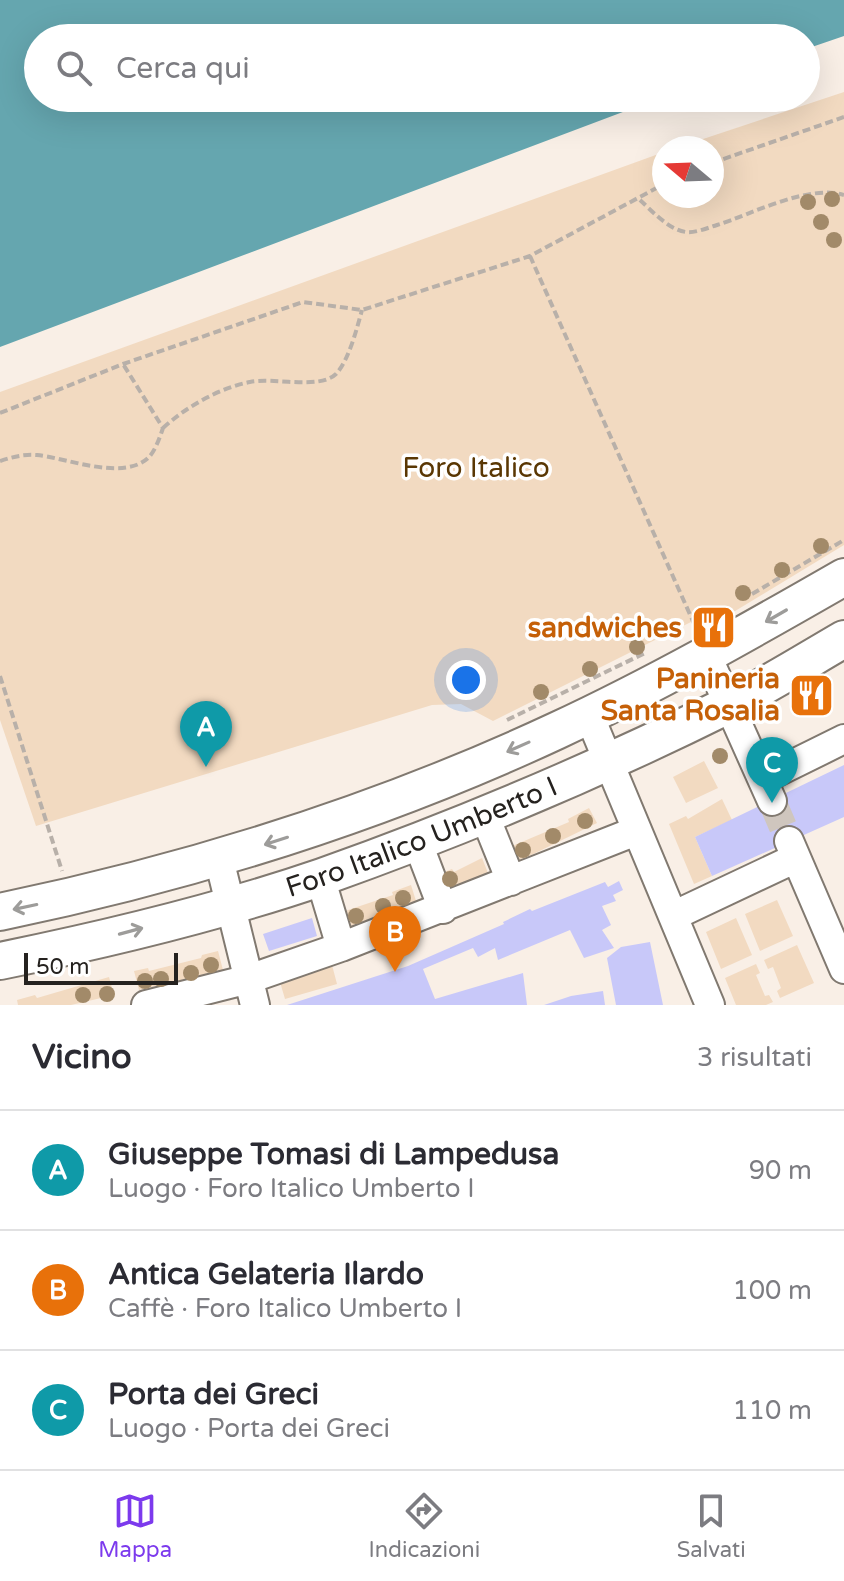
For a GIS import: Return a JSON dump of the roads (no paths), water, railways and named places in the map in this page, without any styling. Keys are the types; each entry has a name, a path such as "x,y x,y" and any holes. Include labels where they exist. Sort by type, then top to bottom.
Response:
{"main road":[{"name":"Foro Italico Umberto I","path":"0,912 85,894 219,859 399,797 589,715 701,642 844,577"},
{"name":"Foro Italico Umberto I","path":"0,961 231,905 320,877 417,841 730,704 844,639"}],"street":[{"path":"701,642 768,790 844,739"},
{"path":"589,715 710,1005"},
{"path":"484,814 511,881"},
{"path":"146,1005 252,992 341,947 636,831"},
{"path":"417,841 443,909"},
{"path":"673,916 792,850 844,969"},
{"path":"219,859 252,992"},
{"path":"320,877 341,947"}],"water":[{"path":"0,0 844,0 844,36 820,44 820,24 24,24 24,112 623,112 0,347"}],"tunnel":[{"path":"772,801 789,841"}],"place":[{"name":"sandwiches","path":"713,628"},
{"name":"Panineria Santa Rosalia","path":"811,695"},
{"name":"Giuseppe Tomasi di Lampedusa","path":"206,767"},
{"name":"Porta dei Greci","path":"772,803"},
{"name":"Antica Gelateria Ilardo","path":"395,972"}],"park label":[{"name":"Foro Italico","path":"476,468"}]}
